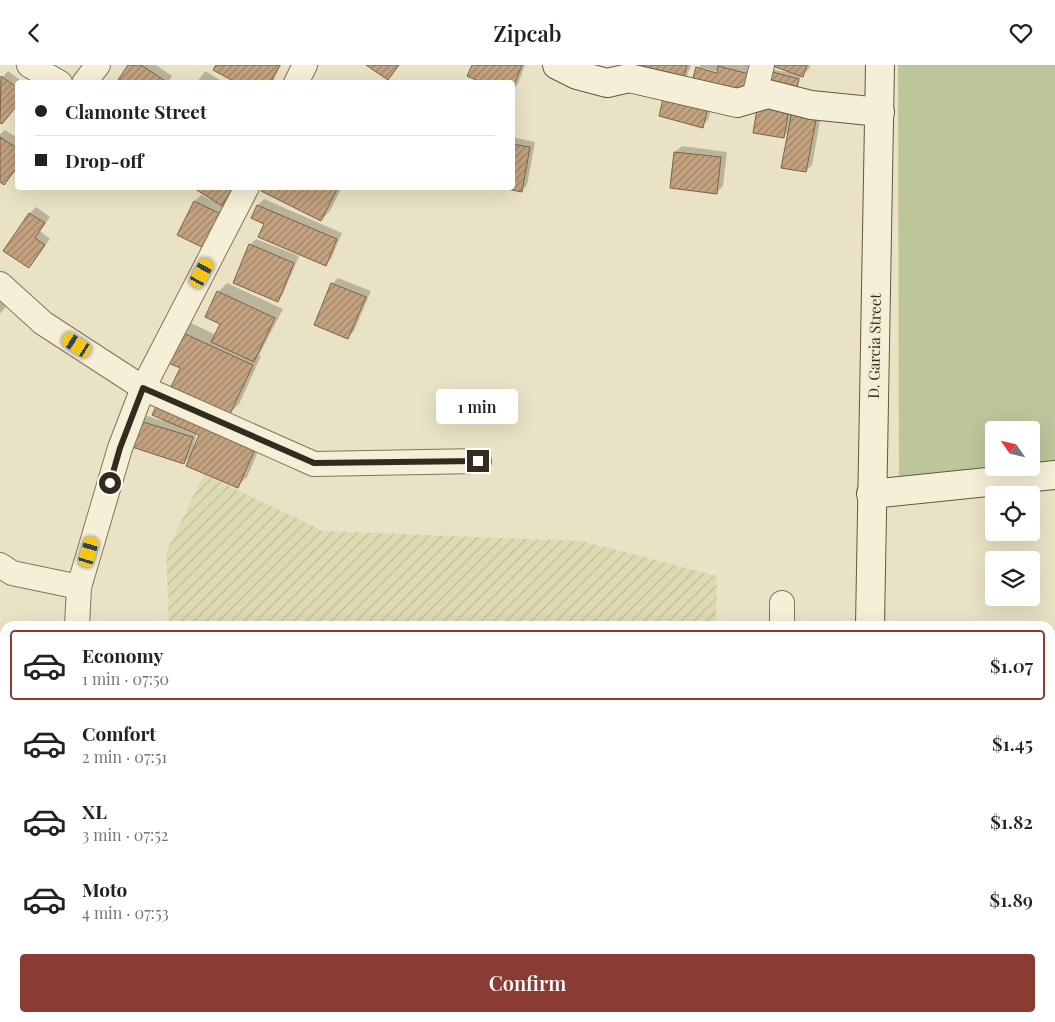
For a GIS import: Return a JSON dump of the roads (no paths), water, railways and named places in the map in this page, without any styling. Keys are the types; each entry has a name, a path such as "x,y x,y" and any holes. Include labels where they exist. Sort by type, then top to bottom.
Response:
{"main road":[{"path":"557,65 577,75 607,83 631,71 737,103 768,94 811,105 880,112"},
{"name":"D. Garcia Street","path":"870,621 880,65"},
{"path":"871,494 1055,475"}],"street":[{"path":"29,65 55,80"},
{"path":"86,80 98,65"},
{"path":"298,80 305,65"},
{"path":"754,97 762,65"},
{"path":"77,621 79,587 120,448 143,388 245,190"},
{"path":"0,284 43,323 143,388 314,463 478,461"},
{"path":"4,571 79,587"},
{"path":"782,603 782,621"}]}
